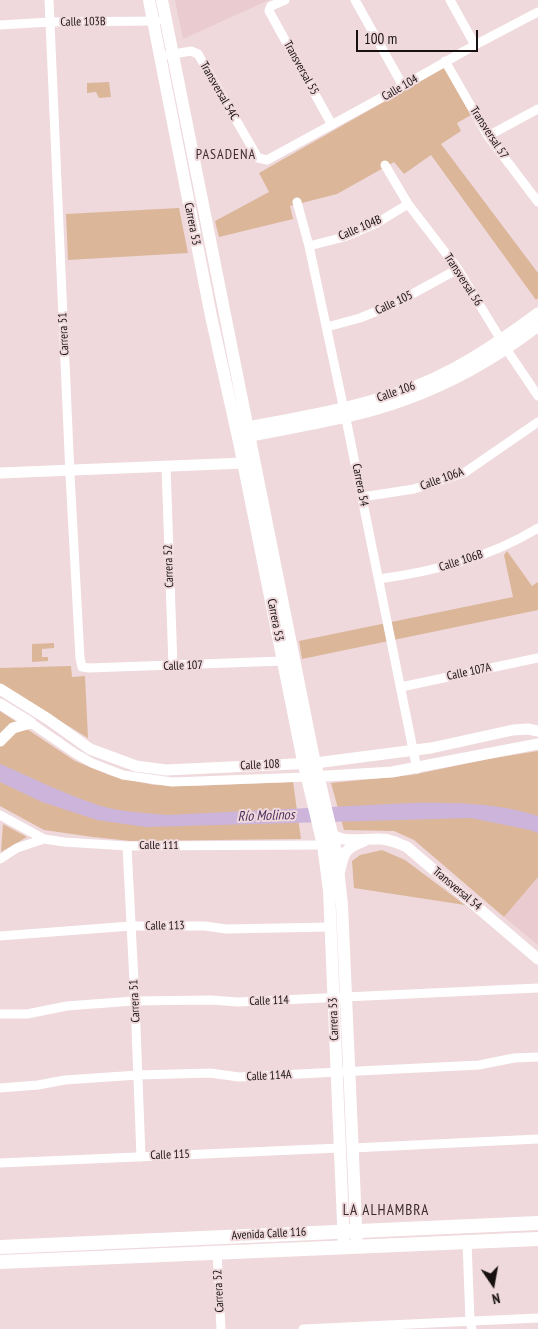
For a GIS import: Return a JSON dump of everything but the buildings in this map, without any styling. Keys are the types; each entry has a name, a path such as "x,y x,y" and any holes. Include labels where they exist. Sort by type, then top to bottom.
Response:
{"main road":[{"name":"Carrera 53","path":"149,0 198,252 243,433 244,463 283,661 309,763"},
{"name":"Carrera 53","path":"162,0 243,433 309,763 318,802 340,874 353,1148 350,1231"},
{"name":"Carrera 53","path":"327,831 323,845 328,877 340,1148 351,1247"},
{"name":"Avenida Calle 116","path":"0,1247 538,1222"},
{"name":"Avenida Calle 116","path":"0,1262 538,1239"}],"street":[{"name":"Carrera 51","path":"49,0 69,470 82,667"},
{"name":"Transversal 55","path":"285,0 271,6 269,11 332,125"},
{"path":"355,0 404,86"},
{"path":"450,0 474,45"},
{"name":"Calle 104","path":"262,160 274,158 404,86 445,61 538,12"},
{"name":"Calle 103B","path":"0,25 50,22 166,21"},
{"name":"Transversal 54C","path":"160,57 191,51 198,54 258,158 262,160"},
{"name":"Transversal 57","path":"445,61 488,136 538,202"},
{"path":"488,136 538,109"},
{"name":"Transversal 56","path":"385,165 408,204 458,270 538,396"},
{"name":"Carrera 54","path":"297,202 309,246 417,768"},
{"name":"Calle 104B","path":"309,246 344,237 369,226 408,204"},
{"name":"Calle 105","path":"326,327 360,318 392,305 458,270"},
{"name":"Calle 106","path":"504,345 538,313"},
{"name":"Calle 106","path":"243,433 406,400 446,382 538,326"},
{"name":"Calle 106A","path":"362,496 414,489 464,473 538,422"},
{"path":"0,473 244,463"},
{"name":"Carrera 52","path":"166,466 172,666"},
{"name":"Calle 106B","path":"379,579 420,574 460,564 498,549 538,528"},
{"name":"Calle 107A","path":"401,687 538,658"},
{"name":"Calle 107","path":"82,667 172,666 283,661"},
{"name":"Calle 108","path":"0,689 48,719 90,749 136,766 166,770 309,763 414,751 538,723"},
{"name":"Calle 108","path":"0,704 84,759 124,775 172,782 392,772 538,744"},
{"path":"0,741 13,728 31,723"},
{"path":"513,730 528,729 538,731"},
{"path":"0,815 44,839"},
{"name":"Transversal 54","path":"327,831 343,839 381,838 407,847 538,959"},
{"name":"Calle 111","path":"0,859 17,848 44,839 126,846 323,845"},
{"path":"340,874 346,851 353,845 368,839"},
{"name":"Carrera 51","path":"126,846 135,1001 141,1157"},
{"name":"Calle 113","path":"0,936 131,926 205,926 226,929 330,927"},
{"name":"Calle 114","path":"0,1014 27,1014 67,1006 135,1001 212,1000 238,1002 538,988"},
{"name":"Calle 114A","path":"0,1088 38,1086 65,1080 138,1075 210,1073 239,1077 480,1065 514,1058 538,1057"},
{"path":"353,1148 538,1139"},
{"name":"Calle 115","path":"0,1163 340,1148"},
{"path":"466,1242 471,1325"},
{"name":"Carrera 52","path":"217,1252 220,1329"},
{"path":"303,1329 471,1325 538,1318"}],"shaded area":[{"path":"175,0 269,0 183,39"},
{"path":"445,67 471,115 457,123 461,131 441,144 538,273 538,298 536,300 431,155 404,174 394,162 337,194 290,206 293,219 219,237 215,221 269,192 259,173"},
{"path":"109,82 111,97 99,98 96,92 87,93 87,83"},
{"path":"179,208 188,253 68,260 66,214"},
{"path":"507,551 532,586 538,582 538,610 302,659 299,641 513,597 504,555"},
{"path":"54,643 54,648 42,649 42,657 48,657 48,661 32,662 32,644"},
{"path":"71,666 72,677 85,676 88,738 0,684 0,668"},
{"path":"0,711 75,761 112,776 154,785 191,786 293,782 301,839 131,841 44,830 0,806"},
{"path":"538,751 538,877 504,917 414,840 394,831 344,830 331,783 412,775"},
{"path":"3,824 27,837 1,852"},
{"path":"382,850 405,860 465,905 354,888 352,861 360,855"},
{"path":"538,877 538,945 504,917"}],"water":[{"name":"Río Molinos","path":"0,764 88,802 125,811 167,815 395,804 469,804 516,810 538,816 538,833 471,818 146,827 97,820 42,802 0,782"}],"district":[{"name":"PASADENA","path":"226,155"},
{"name":"LA ALHAMBRA","path":"386,1211"}]}
